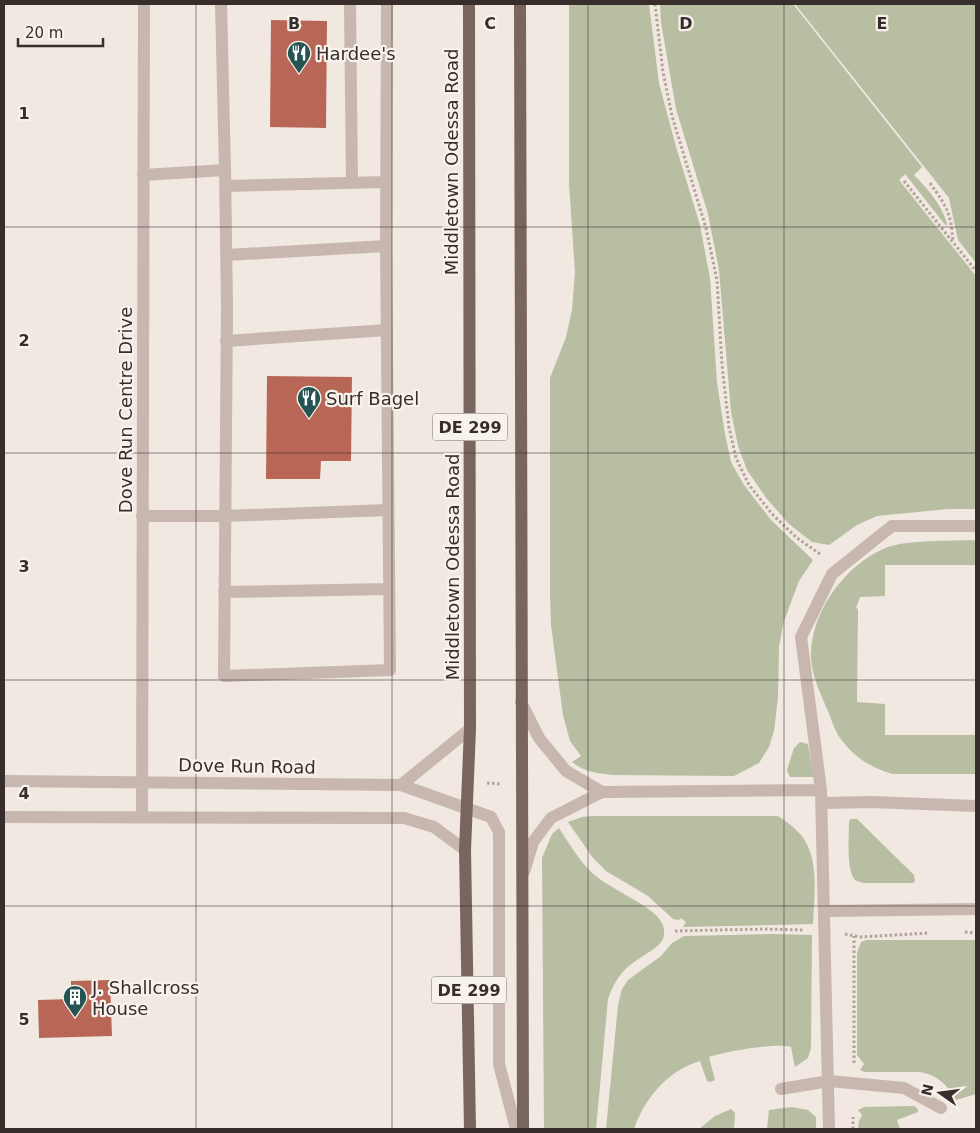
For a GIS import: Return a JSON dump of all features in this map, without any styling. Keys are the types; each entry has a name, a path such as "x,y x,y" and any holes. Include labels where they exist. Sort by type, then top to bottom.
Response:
{"main road":[{"name":"Middletown Odessa Road","path":"468,4 470,729 465,850 470,1129"},
{"name":"DE 299","path":"520,4 523,1129"}],"street":[{"name":"Dove Run Centre Drive","path":"142,817 144,4"},
{"path":"221,4 226,255 224,676 390,670 386,246 387,4"},
{"path":"350,4 352,183"},
{"path":"143,174 225,170"},
{"path":"225,186 386,182"},
{"path":"226,255 386,246"},
{"path":"226,340 387,330"},
{"path":"142,516 225,516 388,510"},
{"path":"829,1129 822,797 801,637 832,574 892,526 976,526"},
{"path":"224,592 389,589"},
{"path":"521,701 539,738 566,771 602,792"},
{"path":"402,785 470,729"},
{"name":"Dove Run Road","path":"4,781 402,785 491,817 499,832 499,1064 516,1129"},
{"path":"522,879 533,842 551,818 602,792 822,797 871,802 976,806"},
{"path":"4,817 404,818 434,827 465,850"},
{"path":"825,910 976,909"},
{"path":"781,1089 829,1082 904,1088 941,1108"}],"path":[{"path":"655,4 663,72 672,116 706,228 717,280 722,365 729,426 736,458 749,485 774,515 796,538 820,554"},
{"path":"904,181 976,271"},
{"path":"930,183 946,205 952,224 953,243"},
{"path":"486,783 502,784"},
{"path":"854,936 854,1066"},
{"path":"853,1117 853,1129"}],"green space":[{"path":"569,4 649,4 659,83 700,225 710,278 717,383 731,462 744,485 771,520 813,560 799,581 784,621 779,646 778,697 774,731 769,747 759,763 734,776 612,775 586,770 572,762 581,756 570,741 563,715 551,625 550,595 550,378 566,337 572,310 575,272 569,184"},
{"path":"660,4 793,4 922,167 914,175 938,203 947,223 946,226 905,174 899,180 976,276 976,509 948,509 877,516 857,525 829,545 812,542 789,524 767,499 747,470 738,446 731,412 719,270 708,214 676,109 661,22"},
{"path":"795,4 976,4 976,263 958,240 949,198"},
{"path":"976,541 976,565 885,565 885,596 860,597 856,608 858,609 857,702 885,704 885,735 976,735 976,774 892,774 868,764 855,755 838,735 819,690 812,667 813,636 818,619 825,604 846,576 873,554 888,547 907,543"},
{"path":"800,742 808,744 814,777 790,777 787,770 794,748"},
{"path":"592,816 778,816 795,829 805,840 810,851 815,888 813,924 683,927 686,922 681,918 679,920 673,919 648,896 606,871 593,858 568,822"},
{"path":"850,819 857,819 914,875 915,881 913,883 863,883 855,880 849,861"},
{"path":"559,828 591,872 650,910 662,923 664,930 660,944 621,974 608,999 596,1129 544,1129 542,858 552,834"},
{"path":"812,935 811,1048 808,1058 795,1067 791,1047 784,1046 750,1048 709,1057 715,1080 707,1081 700,1061 688,1066 677,1071 651,1096 634,1129 606,1129 618,1005 622,989 628,980 661,956 672,943 684,936"},
{"path":"866,940 976,940 976,1094 956,1100 937,1078 926,1073 865,1072 860,1070 864,1064 857,1055 857,953 861,942"},
{"path":"914,1106 918,1112 897,1120 900,1129 858,1129 862,1115 858,1110 864,1107"},
{"path":"792,1107 808,1110 816,1117 816,1129 767,1129 769,1110"},
{"path":"731,1109 735,1113 734,1129 699,1129 715,1116"}],"building":[{"name":"Hardee's","path":"271,20 327,21 326,128 270,127"},
{"name":"Surf Bagel","path":"267,376 352,377 351,461 321,461 320,479 266,479"},
{"name":"J. Shallcross House","path":"110,980 112,1036 39,1038 38,1000 71,999 71,981"}],"place":[{"name":"Hardee's","path":"299,74"},
{"name":"Surf Bagel","path":"309,419"},
{"name":"J. Shallcross House","path":"75,1018"}]}
